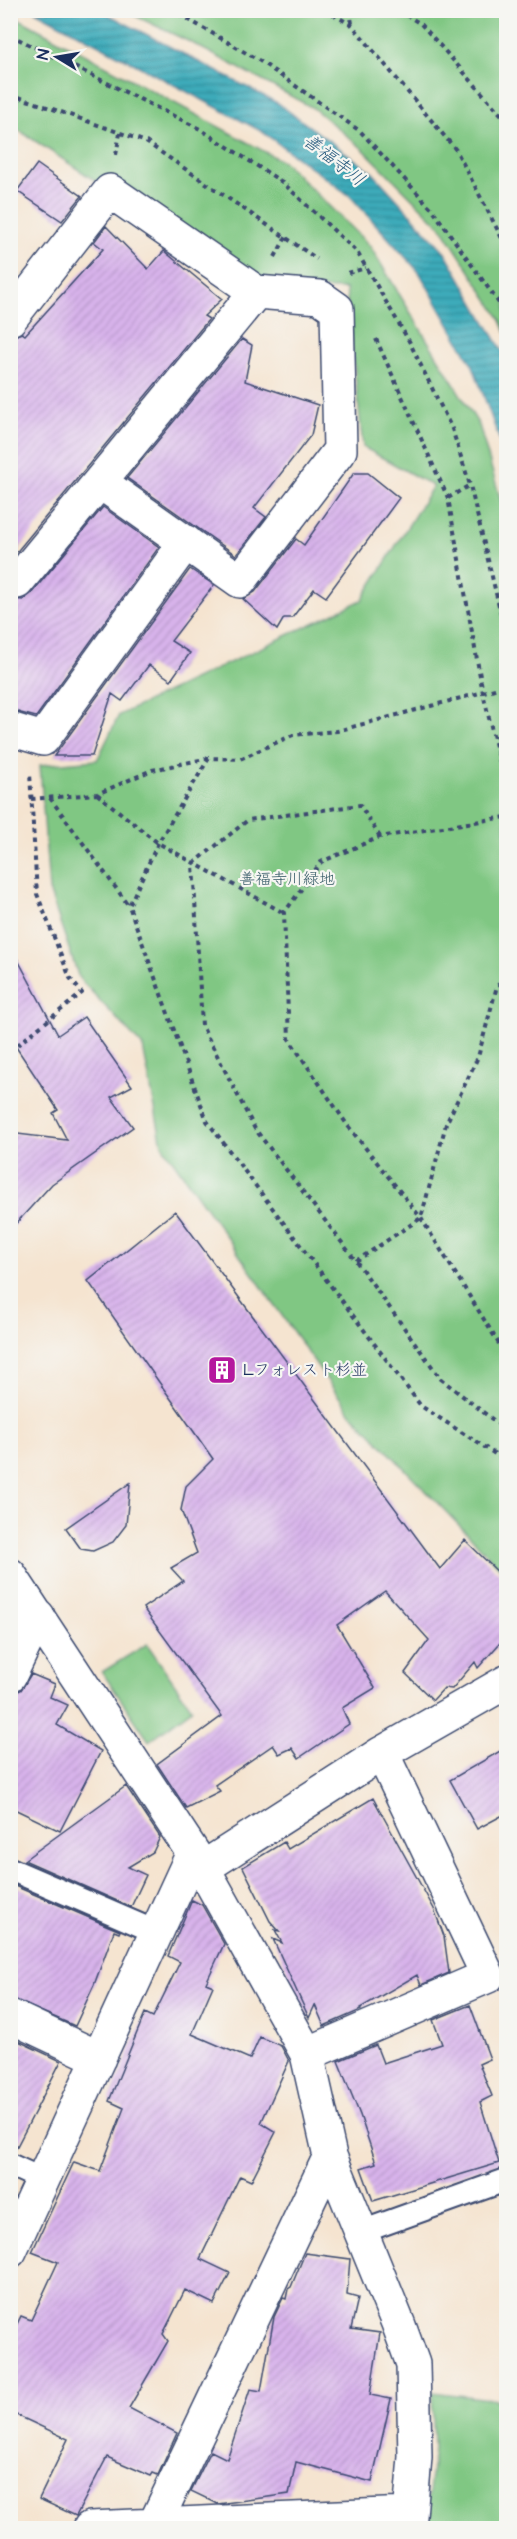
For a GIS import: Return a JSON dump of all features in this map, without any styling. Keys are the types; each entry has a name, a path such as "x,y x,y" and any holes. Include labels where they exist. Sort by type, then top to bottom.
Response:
{"street":[{"path":"10,319 110,191 256,292 320,297 337,309 340,450 240,581 99,482"},
{"path":"17,582 256,292"},
{"path":"10,729 43,739 186,542"},
{"path":"10,1575 198,1860 307,2054 330,2156 413,2364 415,2457 409,2521 90,2529"},
{"path":"10,1675 38,1617"},
{"path":"10,2251 156,1932 198,1860 507,1682"},
{"path":"307,2054 488,1976 382,1753"},
{"path":"10,2016 99,2058"},
{"path":"154,2526 330,2156"}],"lane":[{"path":"10,1869 156,1932"},
{"path":"10,2165 43,2180"},
{"path":"361,2232 507,2180"}],"path":[{"path":"172,10 260,61 360,131 432,209 507,313"},
{"path":"325,10 352,25 456,150 507,246"},
{"path":"350,10 352,25"},
{"path":"398,10 421,24 507,120"},
{"path":"448,498 470,485"},
{"path":"10,1051 82,993 70,978 38,894 31,799 97,794 153,770 208,758 240,759 293,735 337,731 507,686"},
{"path":"129,906 158,843 208,758"},
{"path":"97,794 158,843 284,913"},
{"path":"50,798 129,906 207,1121 421,1406 507,1461"},
{"path":"193,864 248,820 360,805 380,837"},
{"path":"507,817 380,837 321,862 284,913 290,1039 348,1126 421,1218 507,1355"},
{"path":"193,864 202,1026 255,1129 356,1261 441,1379 507,1430"},
{"path":"356,1261 421,1218 446,1124 478,1057 497,986 507,978"}],"green space":[{"path":"125,11 506,11 506,333 500,318 442,228 363,149 313,108 192,43"},
{"name":"善福寺川緑地","path":"10,14 284,162 370,246 479,425 506,518 506,1574 349,1411 162,1145 143,1047 79,978 49,890 40,765 97,760 119,715 362,600 433,486 363,447 346,289 258,288 11,125"},
{"path":"147,1644 192,1709 149,1741 102,1672"},
{"path":"432,2392 506,2401 506,2528 425,2528 434,2448"}],"water":[{"name":"善福寺川","path":"35,11 102,11 277,103 372,172 445,252 503,352 506,362 506,458 473,366 419,272 350,196 261,131"}],"building":[{"path":"37,164 82,196 62,221 17,191"},
{"path":"106,226 148,269 164,251 222,299 204,316 209,319 10,560 10,337 22,333 25,335 103,249 94,242"},
{"path":"242,339 252,345 245,381 318,405 311,435 254,508 266,517 236,555 127,478"},
{"path":"354,473 368,473 399,498 326,597 314,589 292,618 284,618 277,630 243,599 255,592 296,539 304,545"},
{"path":"103,507 159,547 36,717 21,713 10,707 10,599 23,600 31,594"},
{"path":"190,569 214,585 171,641 190,653 171,680 149,665 122,701 112,694 92,756 54,756"},
{"path":"10,945 58,1035 84,1017 132,1086 111,1097 133,1127 52,1184 10,1230 10,1133 67,1140 53,1113 58,1110 10,1038"},
{"name":"Lフォレスト杉並","path":"175,1211 440,1569 465,1540 507,1581 507,1635 478,1668 475,1662 452,1689 444,1688 433,1700 405,1673 429,1640 385,1591 337,1625 375,1688 342,1708 349,1724 299,1758 292,1748 279,1754 273,1745 215,1785 220,1791 186,1808 157,1764 222,1716 143,1608 183,1581 171,1568 197,1553 181,1510 186,1486 213,1459 88,1281"},
{"path":"130,1483 126,1525 113,1542 93,1551 81,1549 66,1528"},
{"path":"31,1674 55,1684 50,1697 68,1705 57,1725 101,1751 60,1831 10,1807 10,1698 13,1693 21,1690"},
{"path":"507,1747 507,1813 477,1829 450,1780"},
{"path":"126,1786 160,1837 153,1852 128,1867 146,1875 131,1907 24,1860"},
{"path":"373,1798 434,1909 444,1936 449,1973 421,1985 417,1975 360,2008 361,2010 324,2026 315,2005 309,2018 273,1939 282,1943 275,1930 279,1931 270,1921 243,1867 284,1842 288,1849"},
{"path":"10,1884 120,1931 119,1933 114,1931 94,1985 75,2026 10,1998"},
{"path":"192,1900 202,1905 224,1944 206,1983 213,1986 192,2034 250,2059 260,2037 281,2046 289,2061 261,2123 276,2132 251,2181 240,2176 200,2259 230,2273 214,2304 185,2290 163,2334 168,2341 129,2408 177,2433 158,2475 153,2473 151,2476 107,2457 76,2516 39,2499 68,2439 10,2412 10,2338 21,2316 31,2320 58,2262 32,2252 74,2162 100,2171 124,2108 109,2101 145,2013 153,2017 180,1962 168,1956"},
{"path":"470,2005 490,2059 479,2064 492,2096 480,2102 499,2163 373,2201 361,2168 376,2163 338,2061 376,2045 383,2063 442,2044 433,2020"},
{"path":"10,2037 61,2061 14,2152 10,2152"},
{"path":"305,2253 350,2259 347,2295 358,2298 351,2329 380,2333 370,2395 391,2399 372,2482 296,2462 289,2494 218,2504 191,2491 211,2451 227,2459 250,2389 261,2391 274,2317 283,2298 286,2299 288,2289 291,2287"}],"place":[{"name":"Lフォレスト杉並","path":"222,1370"}]}
